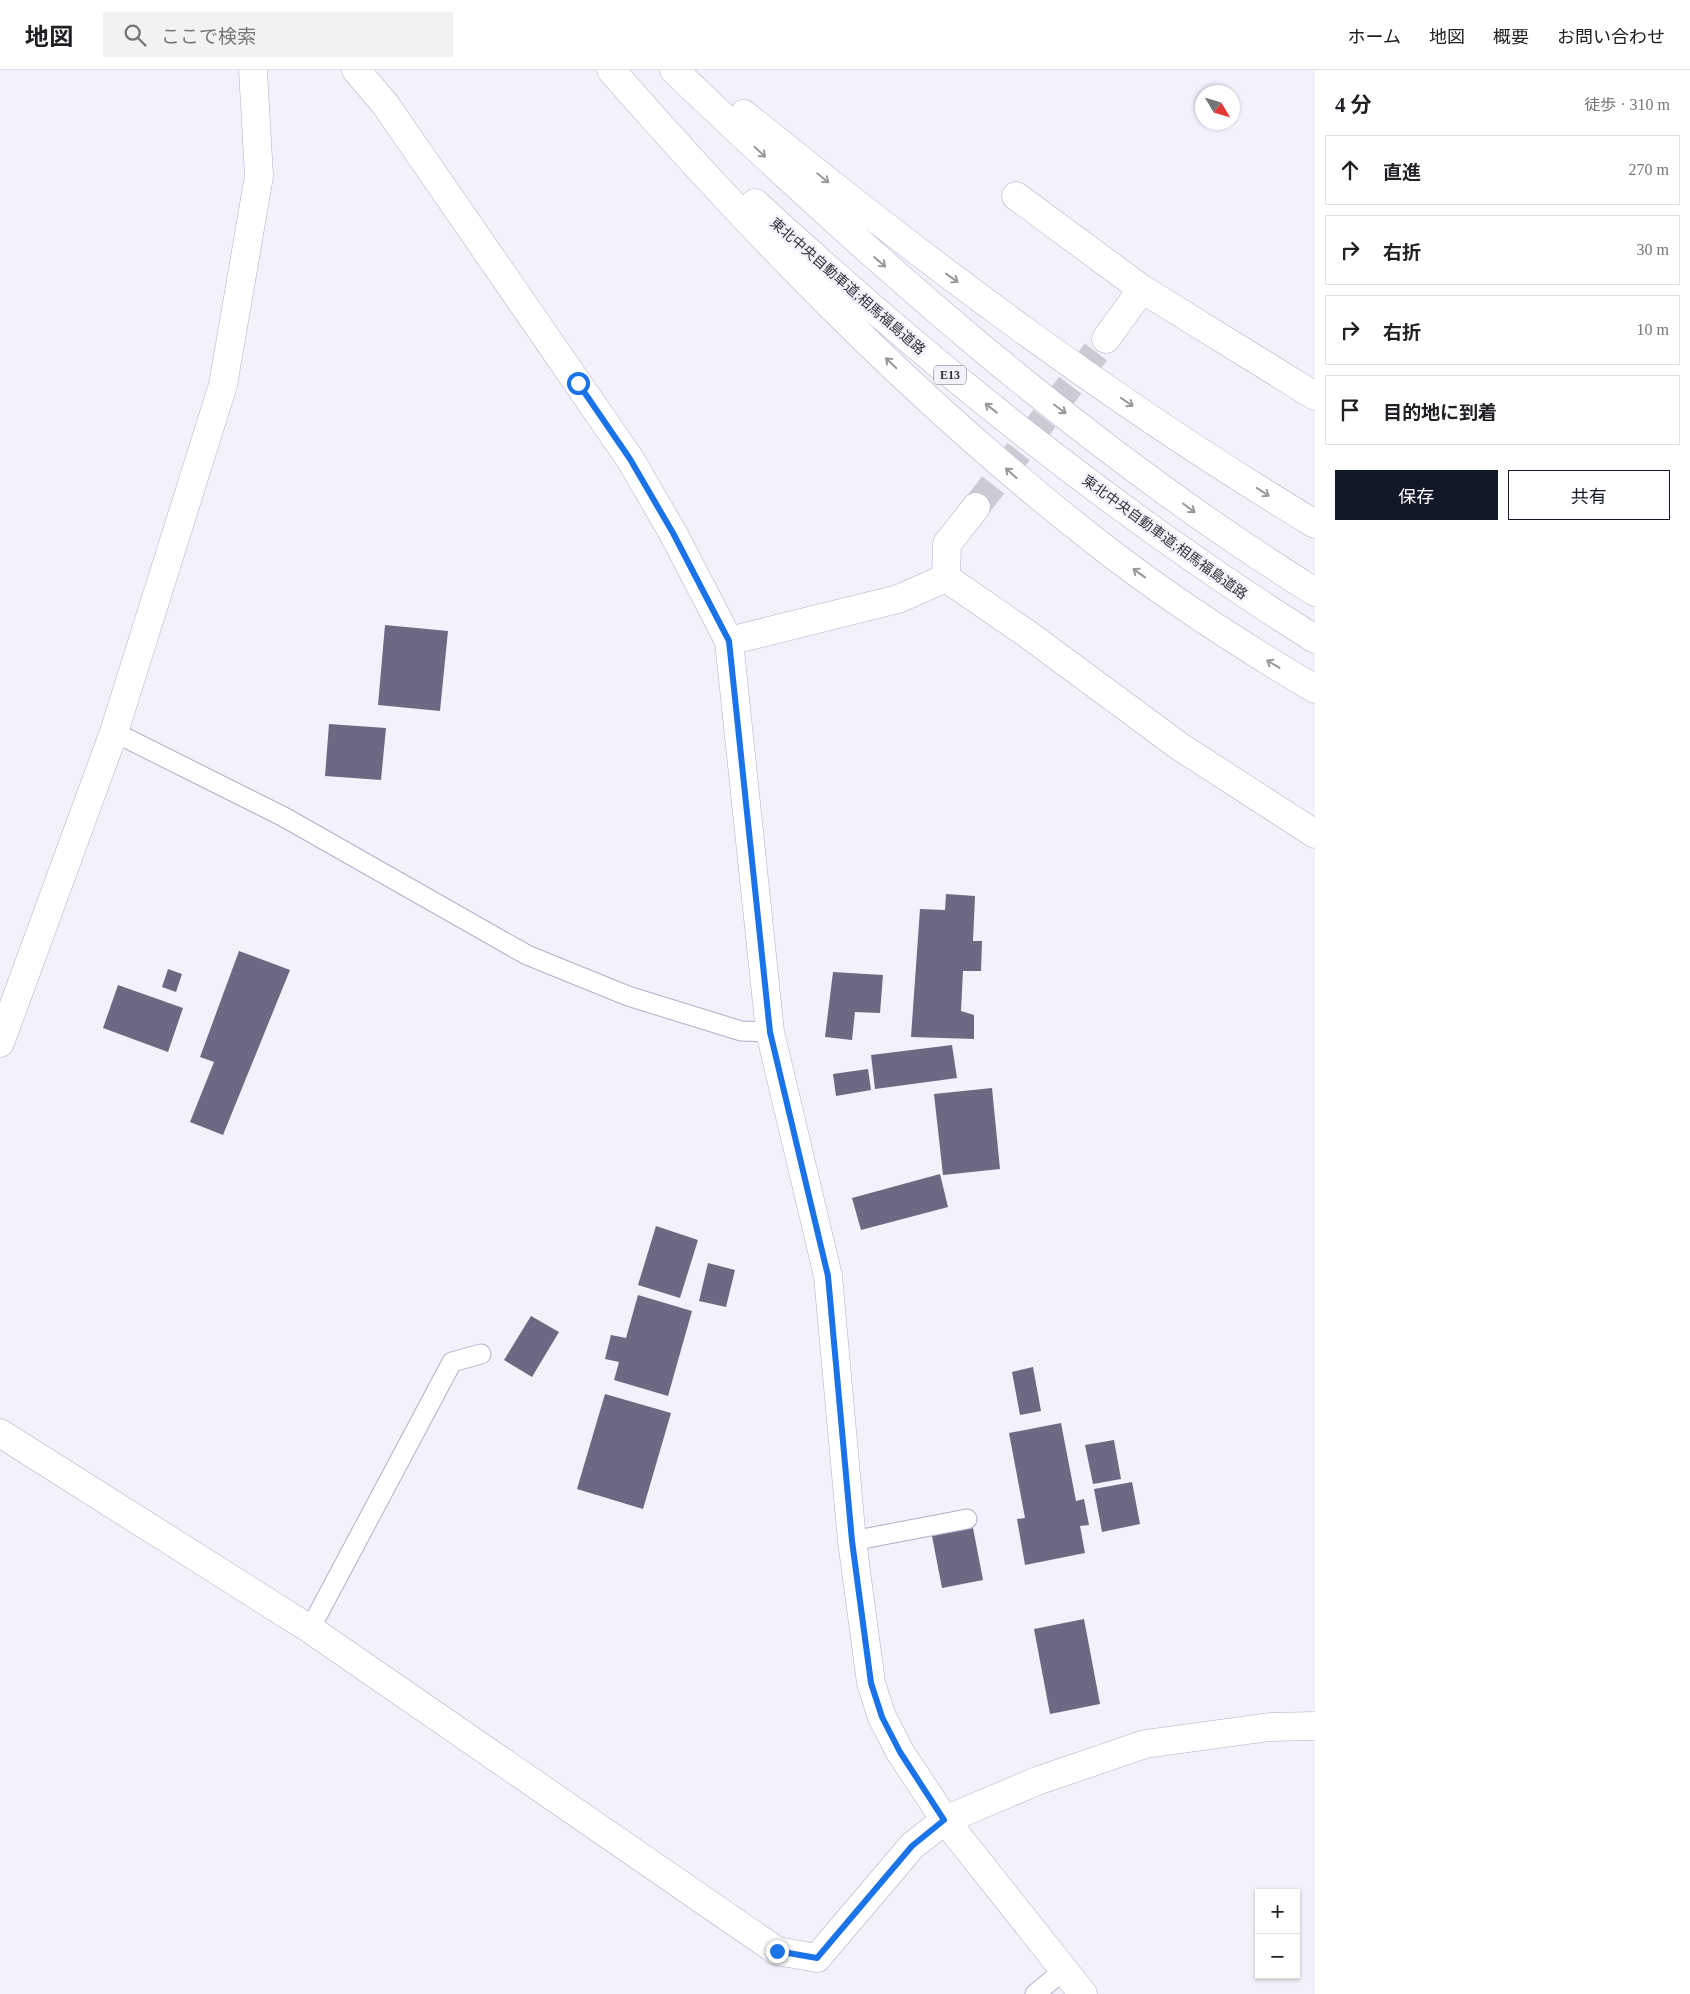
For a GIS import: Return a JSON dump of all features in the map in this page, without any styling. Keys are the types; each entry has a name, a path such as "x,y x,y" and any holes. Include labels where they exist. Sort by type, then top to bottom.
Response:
{"main road":[{"path":"0,1043 114,732 224,385 259,176 253,70"},
{"path":"356,70 385,104 630,459 673,533 729,641 770,1032 828,1276 852,1541 871,1683 882,1717 900,1752 944,1820 1083,1994"},
{"path":"611,70 738,211 829,304 924,395 1011,473 1096,542 1177,601 1315,690"},
{"name":"東北中央自動車道;相馬福島道路","path":"617,70 758,206 880,316 956,380 1037,444 1158,533 1255,602 1315,639"},
{"path":"674,70 858,243 1046,400 1202,517 1315,592"},
{"path":"691,70 902,241 1002,314 1104,387 1315,524"},
{"path":"1016,196 1142,289 1315,396"},
{"path":"1106,340 1142,289"},
{"path":"946,578 947,544 976,507"},
{"path":"729,641 898,599 946,578"},
{"path":"946,578 1026,633 1179,746 1315,834"},
{"path":"0,1434 310,1630 777,1951 817,1958 912,1846 944,1820 1037,1781 1145,1744 1270,1727 1315,1726"}],"lane":[{"path":"114,732 284,817 527,955 638,999 741,1031 770,1032"},
{"path":"310,1630 452,1362 481,1354"},
{"path":"852,1541 967,1519"},
{"path":"1036,1994 1064,1970"}],"building":[{"path":"385,625 448,631 440,711 378,705"},
{"path":"329,724 386,728 381,780 325,776"},
{"path":"946,894 975,896 973,941 982,941 981,971 963,971 961,1011 974,1015 974,1039 911,1037 920,909 945,910"},
{"path":"239,951 290,970 223,1135 190,1122 214,1062 200,1057"},
{"path":"168,969 182,974 176,992 162,987"},
{"path":"833,972 883,975 880,1013 855,1012 852,1040 825,1037"},
{"path":"118,985 183,1008 168,1052 103,1028"},
{"path":"952,1045 957,1078 875,1089 871,1055"},
{"path":"868,1069 871,1090 836,1096 833,1074"},
{"path":"992,1088 1000,1169 943,1175 934,1094"},
{"path":"940,1174 948,1207 861,1230 852,1198"},
{"path":"656,1226 698,1240 680,1298 638,1285"},
{"path":"708,1263 735,1270 726,1307 699,1301"},
{"path":"638,1295 692,1311 668,1396 614,1380 619,1362 605,1359 611,1335 626,1338"},
{"path":"531,1316 559,1332 532,1377 504,1360"},
{"path":"1033,1367 1041,1411 1020,1415 1012,1372"},
{"path":"605,1394 671,1413 643,1509 577,1489"},
{"path":"1061,1423 1076,1501 1084,1499 1089,1525 1080,1526 1085,1553 1025,1565 1017,1519 1025,1518 1009,1433"},
{"path":"1114,1440 1121,1479 1093,1484 1085,1445"},
{"path":"1132,1482 1140,1524 1102,1532 1094,1489"},
{"path":"973,1528 983,1580 942,1588 932,1536"},
{"path":"1084,1619 1100,1704 1050,1714 1034,1629"}],"tunnel":[{"path":"976,507 1106,339"}],"route":[{"path":"578,383 630,459 673,533 729,641 770,1032 828,1276 852,1541 871,1683 882,1717 900,1752 944,1820 912,1846 817,1958 777,1951"}]}
